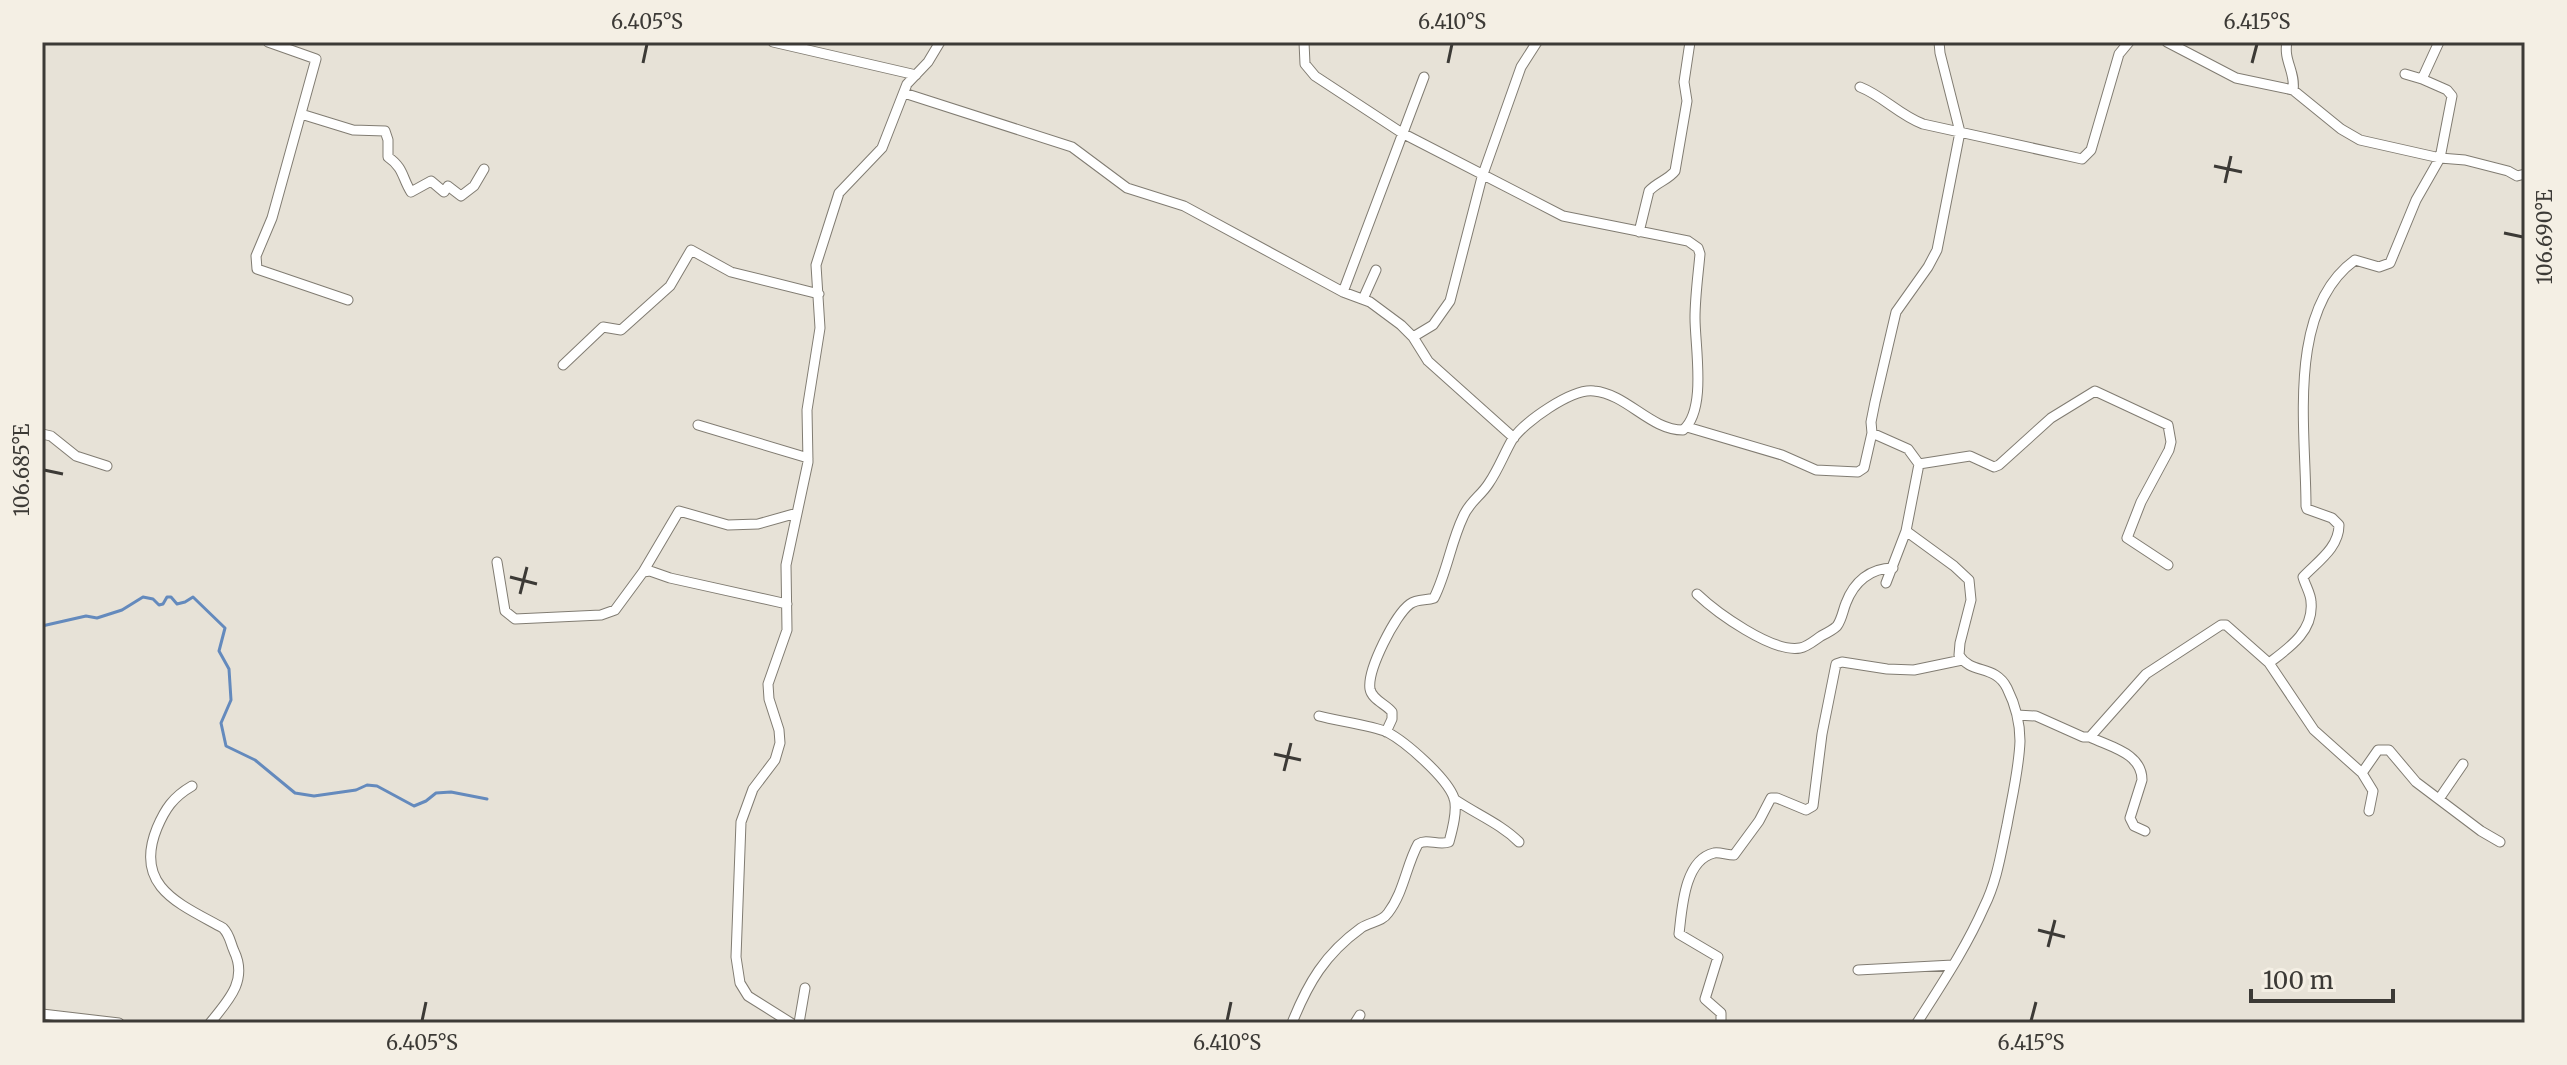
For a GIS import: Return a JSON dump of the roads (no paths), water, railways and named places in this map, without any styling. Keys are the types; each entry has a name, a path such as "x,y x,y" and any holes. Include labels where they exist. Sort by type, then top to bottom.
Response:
{"street":[{"path":"268,42 316,59 272,218 256,256 257,269 348,300"},
{"path":"773,42 916,75"},
{"path":"791,1023 748,996 740,983 736,957 741,822 753,789 779,752 780,736 768,684 787,630 784,577 808,458 807,410 819,341 816,265 839,193 882,148 904,93 940,42"},
{"path":"1304,42 1304,58 1309,71 1402,133 1482,177 1563,216 1688,241 1698,248 1695,318 1698,380 1687,427 1683,430 1670,428 1620,399 1587,390 1575,393 1538,416 1514,438 1488,485 1471,502 1462,518 1434,598 1417,600 1405,609 1379,653 1370,686 1372,694 1392,712 1386,732"},
{"path":"1413,337 1433,325 1450,301 1482,177 1521,67 1537,42"},
{"path":"1639,232 1649,191 1675,171 1687,101 1684,82 1690,42"},
{"path":"1687,427 1782,455 1809,468 1823,471 1862,470 1896,312 1937,250 1960,132 1939,42"},
{"path":"1860,87 1876,93 1909,119 2082,159 2091,150 2119,54 2129,42"},
{"path":"2167,42 2236,78 2293,90 2341,129 2360,140 2440,158 2465,160 2517,176 2525,174"},
{"path":"2287,42 2286,55 2293,75 2293,90"},
{"path":"2422,79 2439,42"},
{"path":"2269,663 2300,638 2306,627 2312,602 2303,577 2335,542 2339,532 2339,525 2332,518 2306,506 2304,370 2313,322 2324,295 2341,270 2355,260 2379,267 2390,263 2416,200 2440,158 2452,96 2447,90 2405,74"},
{"path":"1343,292 1424,77"},
{"path":"904,93 1072,147 1127,188 1184,206 1343,292 1363,299 1395,320 1413,337 1428,361 1514,438"},
{"path":"301,114 353,130 385,131 388,157 401,170 411,192 431,181 444,192 448,186 461,196 474,186 484,169"},
{"path":"563,365 603,327 621,330 670,286 691,250 731,272 819,294"},
{"path":"1363,299 1376,270"},
{"path":"1919,464 1970,456 1994,467 1999,465 2051,418 2090,393 2099,391 2168,425 2169,450 2137,510 2127,538 2168,565"},
{"path":"698,425 808,458"},
{"path":"1872,433 1908,449 1919,464 1906,531 1886,583"},
{"path":"42,434 51,436 76,456 107,466"},
{"path":"497,562 505,611 515,619 606,615 620,606 679,511 728,525 758,524 797,513"},
{"path":"1906,531 1969,580 1971,600 1959,649 1962,660 1997,675 2007,688 2017,715 2020,739 2016,781 2000,861 1984,907 1917,1023"},
{"path":"1697,594 1744,629 1775,644 1801,648 1834,629 1859,581 1879,569 1893,568"},
{"path":"643,572 650,571 787,604"},
{"path":"2090,737 2146,674 2221,625 2230,627 2269,663 2314,730 2362,773 2373,791 2369,811"},
{"path":"1721,1023 1721,1013 1705,999 1718,957 1679,934 1683,895 1697,863 1717,852 1734,855 1759,821 1771,798 1806,810 1813,806 1822,734 1836,664 1842,662 1914,670 1962,660"},
{"path":"2017,715 2036,716 2083,737 2090,737 2136,761 2142,780 2130,818 2134,826 2145,831"},
{"path":"1319,716 1386,732 1426,763 1454,799 1489,822 1504,827 1519,842"},
{"path":"2362,773 2378,750 2385,749 2391,752 2409,777 2500,842"},
{"path":"2439,799 2463,764"},
{"path":"192,786 178,794 164,811 149,849 151,871 156,881 190,911 227,932 239,961 236,986 211,1022"},
{"path":"1292,1023 1307,986 1320,967 1360,929 1387,916 1403,886 1418,844 1424,841 1449,842 1454,799"},
{"path":"1858,970 1953,965"},
{"path":"799,1023 805,988"},
{"path":"42,1014 119,1023"}],"waterway":[{"path":"42,626 86,616 97,618 122,610 143,597 153,599 159,605 167,597 177,604 193,597 225,628 219,651 229,669 231,700 221,723 226,746 255,760 295,793 314,796 356,790 367,785 377,786 414,806 436,793 451,792 487,799"}]}
